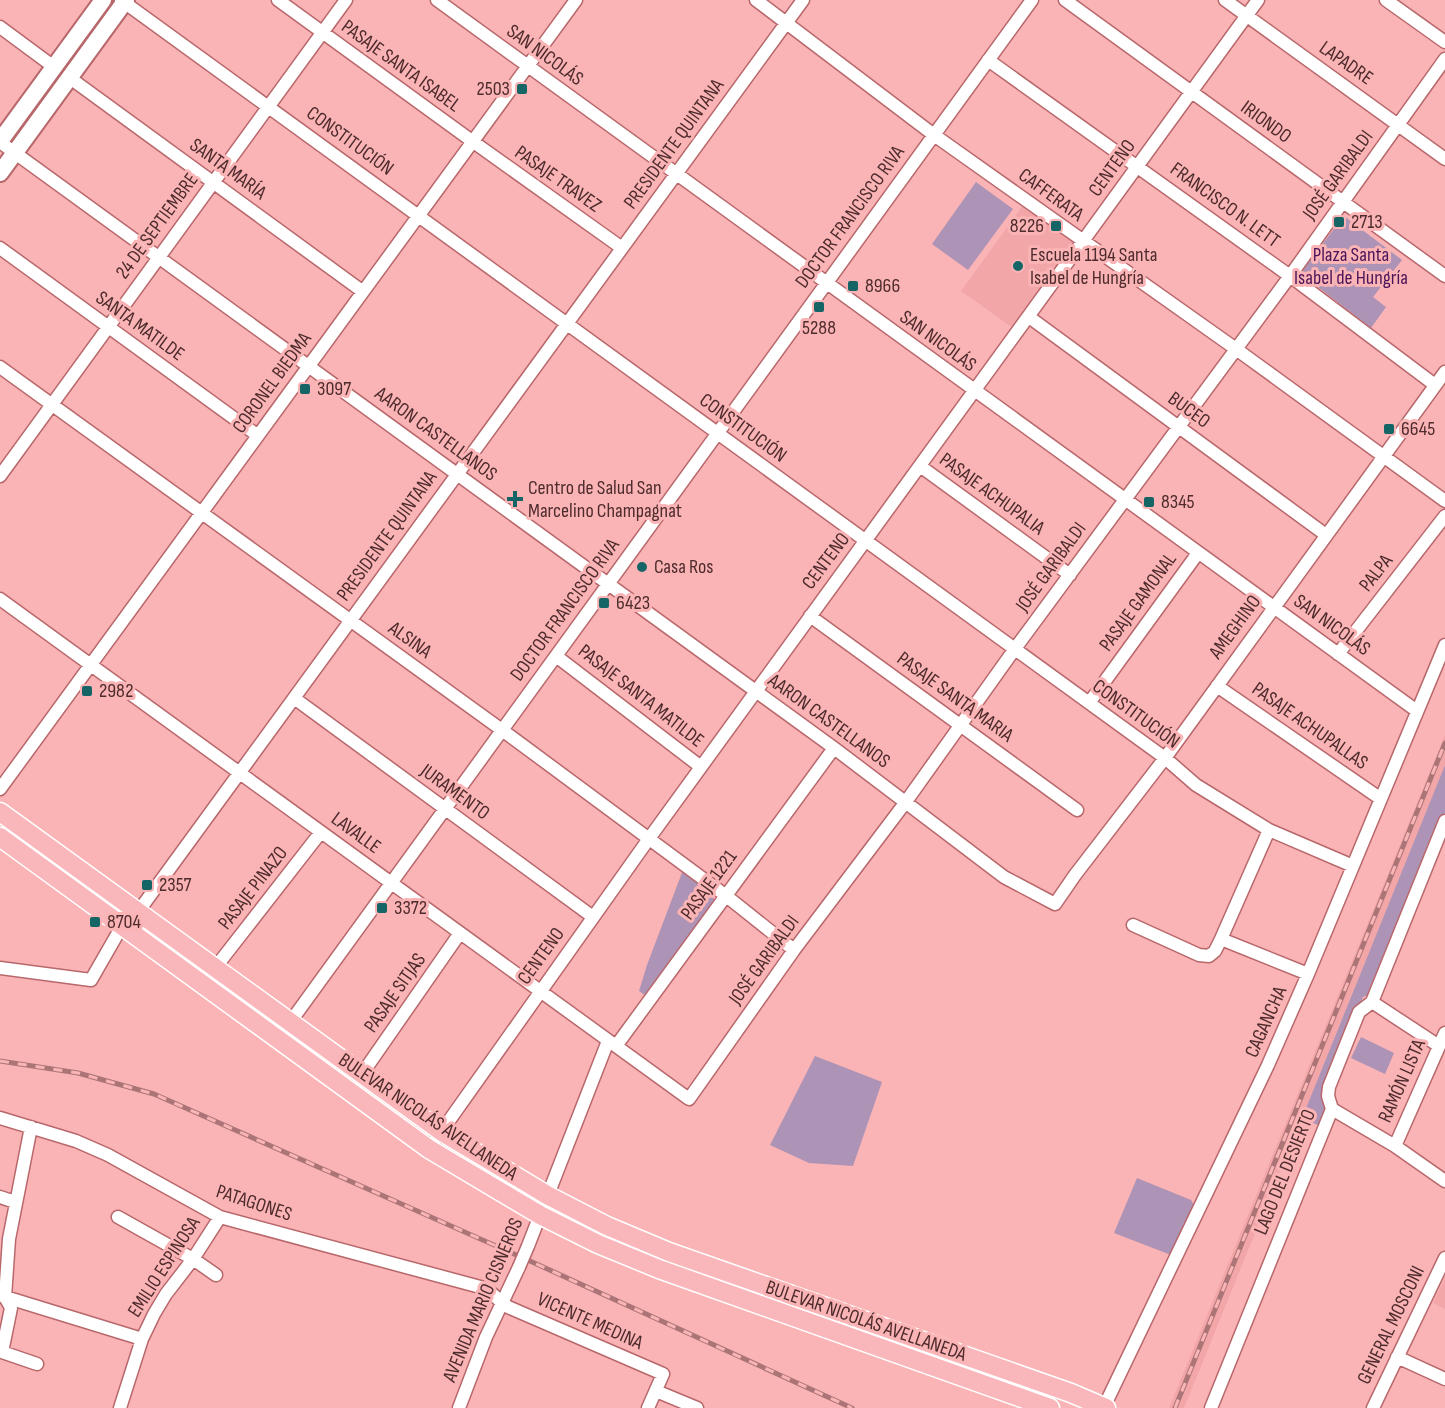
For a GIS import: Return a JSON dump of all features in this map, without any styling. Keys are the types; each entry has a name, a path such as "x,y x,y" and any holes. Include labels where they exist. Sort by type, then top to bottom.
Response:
{"main road":[{"path":"0,141 103,0"},
{"path":"0,173 124,1"},
{"name":"BULEVAR NICOLÁS AVELLANEDA","path":"0,812 442,1132 547,1196 607,1226 669,1252 1071,1393 1105,1407"},
{"name":"BULEVAR NICOLÁS AVELLANEDA","path":"0,837 429,1149 540,1215 598,1244 659,1269 1050,1408"}],"street":[{"name":"PASAJE SANTA ISABEL","path":"278,0 472,141"},
{"name":"24 DE SEPTIEMBRE","path":"0,476 346,0"},
{"name":"SAN NICOLÁS","path":"437,0 1417,711"},
{"name":"CORONEL BIEDMA","path":"0,789 576,0"},
{"name":"CAFFERATA","path":"756,0 934,135 1236,349 1445,501"},
{"name":"PRESIDENTE QUINTANA","path":"0,968 91,980 122,926 138,912 802,0"},
{"name":"DOCTOR FRANCISCO RIVA","path":"278,1040 1032,0"},
{"name":"IRIONDO","path":"1065,0 1445,276"},
{"name":"LAPADRE","path":"1225,0 1445,159"},
{"name":"CENTENO","path":"429,1149 539,991 1258,0"},
{"path":"1386,0 1445,42"},
{"name":"CONSTITUCIÓN","path":"124,1 1165,758 1196,785 1269,830 1353,866"},
{"path":"0,27 54,66"},
{"name":"JOSÉ GARIBALDI","path":"689,1099 794,950 905,803 1014,650 1290,276 1445,59"},
{"name":"FRANCISCO N. LETT","path":"988,60 1290,276 1435,386"},
{"name":"SANTA MARÍA","path":"70,78 362,291"},
{"name":"AARON CASTELLANOS","path":"0,141 834,748 1004,877 1055,904"},
{"name":"PASAJE TRAVEZ","path":"472,141 622,248"},
{"name":"SANTA MATILDE","path":"0,248 257,435"},
{"name":"BUCEO","path":"1029,317 1326,535"},
{"name":"ALSINA","path":"0,367 502,730 725,895 794,950"},
{"name":"AMEGHINO","path":"1055,904 1165,758 1445,372"},
{"name":"PASAJE ACHUPALIA","path":"920,466 1070,575"},
{"name":"PALPA","path":"1338,654 1445,516"},
{"name":"PASAJE GAMONAL","path":"1089,703 1198,553"},
{"name":"LAVALLE","path":"0,598 689,1099"},
{"name":"PASAJE SANTA MARIA","path":"810,616 1077,810"},
{"name":"CAGANCHA","path":"1105,1407 1268,1065 1445,645"},
{"name":"PASAJE SANTA MATILDE","path":"556,656 701,767"},
{"name":"PASAJE ACHUPALLAS","path":"1217,686 1381,799"},
{"name":"JURAMENTO","path":"294,698 593,917"},
{"name":"PASAJE 1221","path":"612,1044 834,748"},
{"name":"LAGO DEL DESIERTO","path":"1210,1408 1332,1109 1328,1096 1329,1087 1359,1012 1372,1002 1445,821"},
{"path":"1133,925 1199,955 1209,956 1215,951 1221,939 1269,830"},
{"name":"PASAJE PINAZO","path":"215,968 321,832"},
{"name":"PASAJE SITJAS","path":"362,1074 460,933"},
{"path":"1221,939 1308,974"},
{"path":"1372,1002 1440,1046"},
{"name":"RAMÓN LISTA","path":"1395,1146 1445,1033"},
{"name":"AVENIDA MARIO CISNEROS","path":"459,1408 486,1337 519,1267 612,1044"},
{"path":"1332,1109 1395,1146 1445,1181"},
{"name":"PATAGONES","path":"0,1119 76,1141 108,1155 220,1217 484,1288 495,1294 501,1303"},
{"path":"31,1127 9,1239 3,1296 11,1308 2,1352 37,1364"},
{"path":"0,1197 15,1202"},
{"path":"118,1216 193,1258 216,1275"},
{"name":"EMILIO ESPINOSA","path":"120,1408 142,1339 166,1294 220,1217"},
{"name":"GENERAL MOSCONI","path":"1373,1408 1445,1258"},
{"path":"3,1296 142,1339"},
{"name":"VICENTE MEDINA","path":"501,1303 663,1374 656,1391"},
{"path":"1397,1357 1445,1378"},
{"path":"648,1408 656,1391 697,1408"}],"shaded area":[{"name":"Escuela 1194 Santa Isabel de Hungría","path":"1024,204 1075,241 1013,328 961,291"},
{"path":"1445,735 1445,765 1184,1408 1169,1408"},
{"path":"1445,1278 1445,1309 1433,1303"}],"green space":[{"path":"976,182 1013,209 968,270 932,244"},
{"name":"Plaza Santa Isabel de Hungría","path":"1344,216 1402,260 1373,297 1386,307 1371,328 1300,273"},
{"path":"1445,765 1445,815 1372,994 1363,997 1325,1090 1328,1107 1320,1126 1302,1118"},
{"path":"683,870 712,891 714,900 646,996 639,991"},
{"path":"1361,1037 1394,1053 1385,1074 1351,1058"},
{"path":"815,1056 882,1082 853,1166 809,1163 770,1145"},
{"path":"1137,1178 1191,1200 1194,1205 1171,1255 1114,1233"}],"railway":[{"path":"1175,1408 1445,743"},
{"path":"0,1061 78,1073 154,1094 530,1261 852,1408"}],"place":[{"name":"2503","path":"522,89"},
{"name":"2713","path":"1339,222"},
{"name":"8226","path":"1056,226"},
{"name":"Escuela 1194 Santa Isabel de Hungría","path":"1018,266"},
{"name":"8966","path":"853,286"},
{"name":"5288","path":"819,307"},
{"name":"3097","path":"305,389"},
{"name":"6645","path":"1389,429"},
{"name":"Centro de Salud San Marcelino Champagnat","path":"515,499"},
{"name":"8345","path":"1149,502"},
{"name":"Casa Ros","path":"642,567"},
{"name":"6423","path":"604,603"},
{"name":"2982","path":"87,691"},
{"name":"2357","path":"147,885"},
{"name":"3372","path":"382,908"},
{"name":"8704","path":"95,922"}]}
